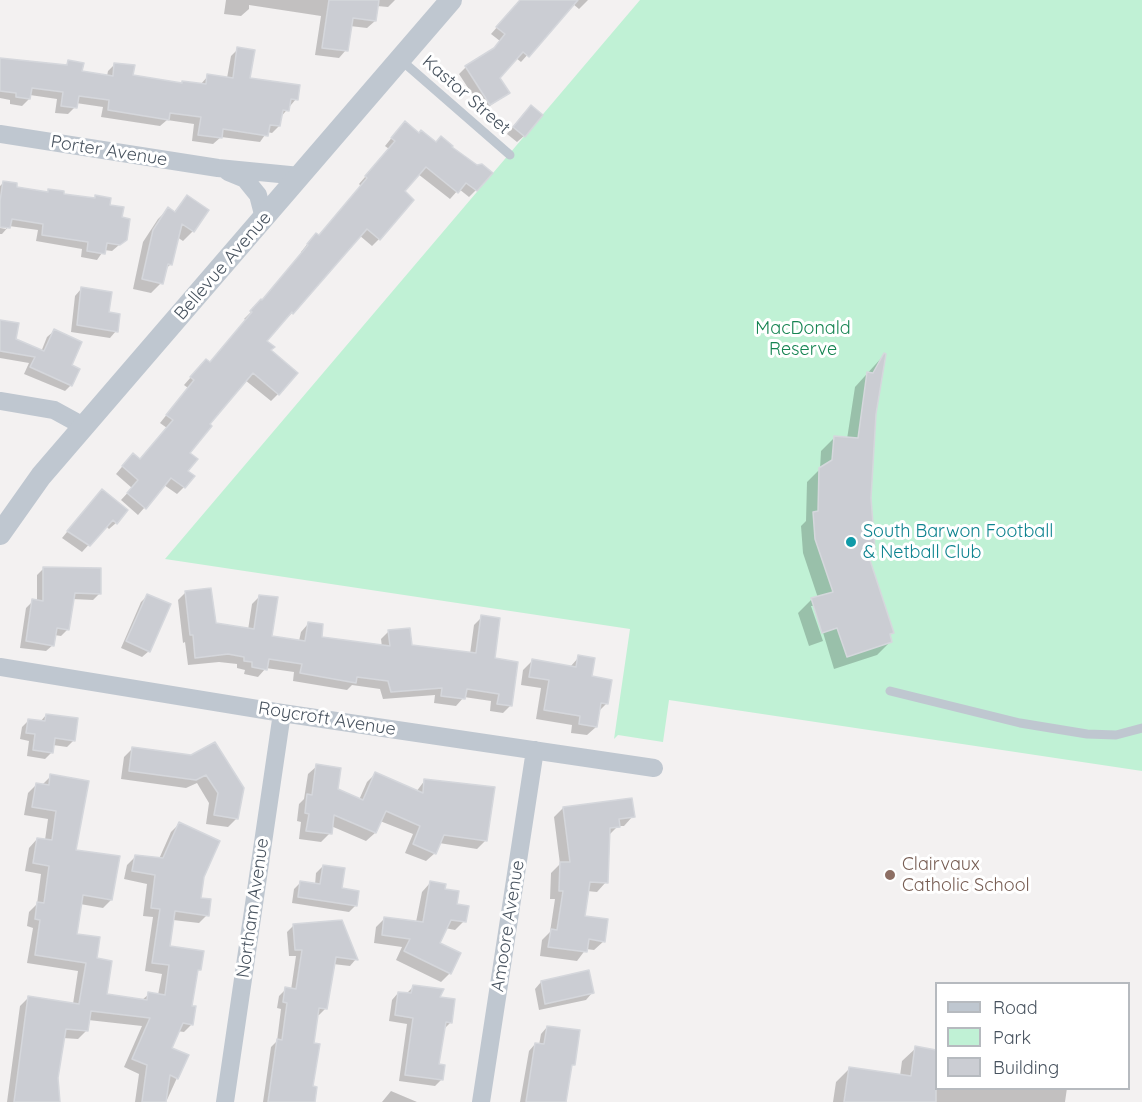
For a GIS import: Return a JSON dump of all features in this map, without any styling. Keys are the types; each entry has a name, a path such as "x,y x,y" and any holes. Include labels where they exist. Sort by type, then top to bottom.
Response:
{"street":[{"name":"Bellevue Avenue","path":"0,534 35,484 451,0"},
{"name":"Porter Avenue","path":"0,134 218,168 300,176"},
{"name":"Porter Avenue","path":"218,168 245,179 258,195 264,218"},
{"path":"0,402 54,410 85,427"},
{"name":"Roycroft Avenue","path":"0,667 282,713 654,768"},
{"name":"Northam Avenue","path":"225,1102 282,713"},
{"name":"Amoore Avenue","path":"482,1102 536,750"}],"lane":[{"name":"Kastor Street","path":"400,60 510,155"},
{"path":"890,691 1020,723 1087,734 1116,735 1142,728"}],"green space":[{"name":"MacDonald Reserve","path":"640,0 1142,0 1142,771 669,700 663,742 618,735 614,739 630,629 165,559"}],"building":[{"path":"329,0 379,0 376,21 353,18 348,51 322,48"},
{"path":"520,0 578,0 529,57 523,52 500,78 510,93 490,105 465,66 494,48 505,34 496,27"},
{"path":"237,47 255,50 250,78 300,85 298,100 291,99 289,111 283,110 280,126 270,125 268,136 223,129 222,138 198,135 201,117 170,113 169,120 108,110 109,100 79,96 77,108 61,106 63,92 32,88 30,99 16,97 16,93 0,91 0,58 67,65 68,60 84,63 82,71 113,76 114,63 135,65 133,75 182,83 182,81 206,84 207,74 233,78"},
{"path":"531,105 543,115 525,137 513,127"},
{"path":"405,121 419,133 421,130 436,142 441,136 477,165 482,164 493,173 477,191 466,183 458,193 426,167 405,191 414,200 380,240 367,229 267,341 275,347 271,350 298,373 279,395 253,373 210,424 212,426 190,453 198,459 188,471 195,476 185,488 171,478 146,509 127,493 138,480 122,466 133,453 140,459 173,420 166,415 194,380 190,377 206,359 210,362 316,233 319,235 367,178 365,176 395,141 391,138"},
{"path":"3,181 17,183 17,187 48,192 48,189 64,191 64,194 111,198 110,205 124,207 122,217 130,219 127,240 120,245 107,243 105,254 87,251 88,242 42,235 43,224 12,219 10,228 0,227"},
{"path":"187,195 209,210 194,232 182,224 172,265 168,264 163,284 142,279 153,230 168,207 175,212"},
{"path":"81,287 112,292 109,312 120,314 118,332 77,325"},
{"path":"0,320 19,323 16,339 44,351 54,329 82,342 72,365 80,369 72,386 30,367 35,357 0,351"},
{"name":"South Barwon Football & Netball Club","path":"884,353 886,354 876,414 871,498 875,550 866,548 894,633 890,634 892,642 847,657 837,628 822,633 811,598 833,592 815,539 813,512 818,511 819,468 832,460 834,436 858,438 867,372 873,373"},
{"path":"102,489 128,510 117,524 113,520 90,546 67,531"},
{"path":"43,567 101,568 101,594 75,593 69,630 57,628 54,646 26,641 32,599 43,601"},
{"path":"211,588 216,623 254,629 259,595 278,597 272,636 305,641 308,622 323,624 322,637 390,646 388,630 410,628 412,645 476,653 481,615 500,618 495,658 518,662 512,706 497,704 499,694 467,689 465,699 441,696 442,688 391,692 388,681 357,677 356,683 300,673 302,664 269,659 267,670 252,667 252,662 244,661 244,657 228,654 195,658 185,591"},
{"path":"147,594 171,604 150,652 126,641"},
{"path":"578,655 595,658 592,676 612,680 608,704 601,703 597,727 579,724 580,716 544,710 549,680 529,677 532,659 576,667"},
{"path":"46,714 78,718 75,741 55,738 53,753 33,750 35,734 26,733 28,719 45,721"},
{"path":"215,742 244,788 238,819 214,815 218,793 206,775 196,780 129,771 132,747 191,755"},
{"path":"316,764 341,768 338,789 363,800 375,772 423,793 424,779 495,787 487,841 444,835 436,854 413,844 420,826 386,811 376,833 334,815 332,834 306,831 309,814 305,813 307,794 312,795"},
{"path":"50,774 89,781 76,850 120,856 112,900 83,895 77,934 100,937 97,958 112,961 107,994 147,1000 148,992 165,995 169,965 152,963 160,909 151,908 155,875 132,871 135,855 163,858 179,822 220,841 204,877 201,898 211,899 209,916 175,911 170,946 204,951 201,970 198,970 192,1006 196,1006 193,1025 183,1023 172,1048 189,1055 178,1079 170,1075 166,1102 142,1102 147,1065 132,1059 150,1018 91,1011 88,1031 66,1029 58,1078 60,1102 14,1102 28,996 79,1004 86,963 35,955 40,920 35,919 37,902 44,903 49,866 33,863 37,838 52,840 56,811 32,807 36,783 49,785"},
{"path":"632,798 635,817 619,819 620,827 610,828 608,883 590,882 585,916 608,919 605,942 589,939 587,952 548,947 551,929 557,930 563,891 559,891 560,862 570,862 563,807"},
{"path":"323,865 345,868 342,888 359,891 357,906 298,897 300,881 320,884"},
{"path":"430,881 446,884 445,889 459,891 457,904 469,906 466,922 451,920 440,943 461,953 451,974 404,951 410,939 382,935 384,917 423,922"},
{"path":"342,920 358,960 336,957 327,1009 319,1008 314,1043 320,1044 313,1086 317,1087 315,1102 268,1102 277,1039 282,1040 287,1003 283,1002 285,987 296,989 302,950 295,950 293,924"},
{"path":"589,970 594,993 545,1004 541,981"},
{"path":"413,985 444,989 440,997 455,999 452,1023 446,1022 439,1064 445,1065 443,1080 405,1075 413,1018 395,1015 398,992 411,993"},
{"path":"547,1026 580,1030 566,1102 526,1102 535,1043 544,1044"},
{"path":"915,1046 935,1050 936,1102 844,1102 849,1067 911,1076"}],"place":[{"name":"South Barwon Football & Netball Club","path":"851,542"},
{"name":"Clairvaux Catholic School","path":"890,875"}]}
